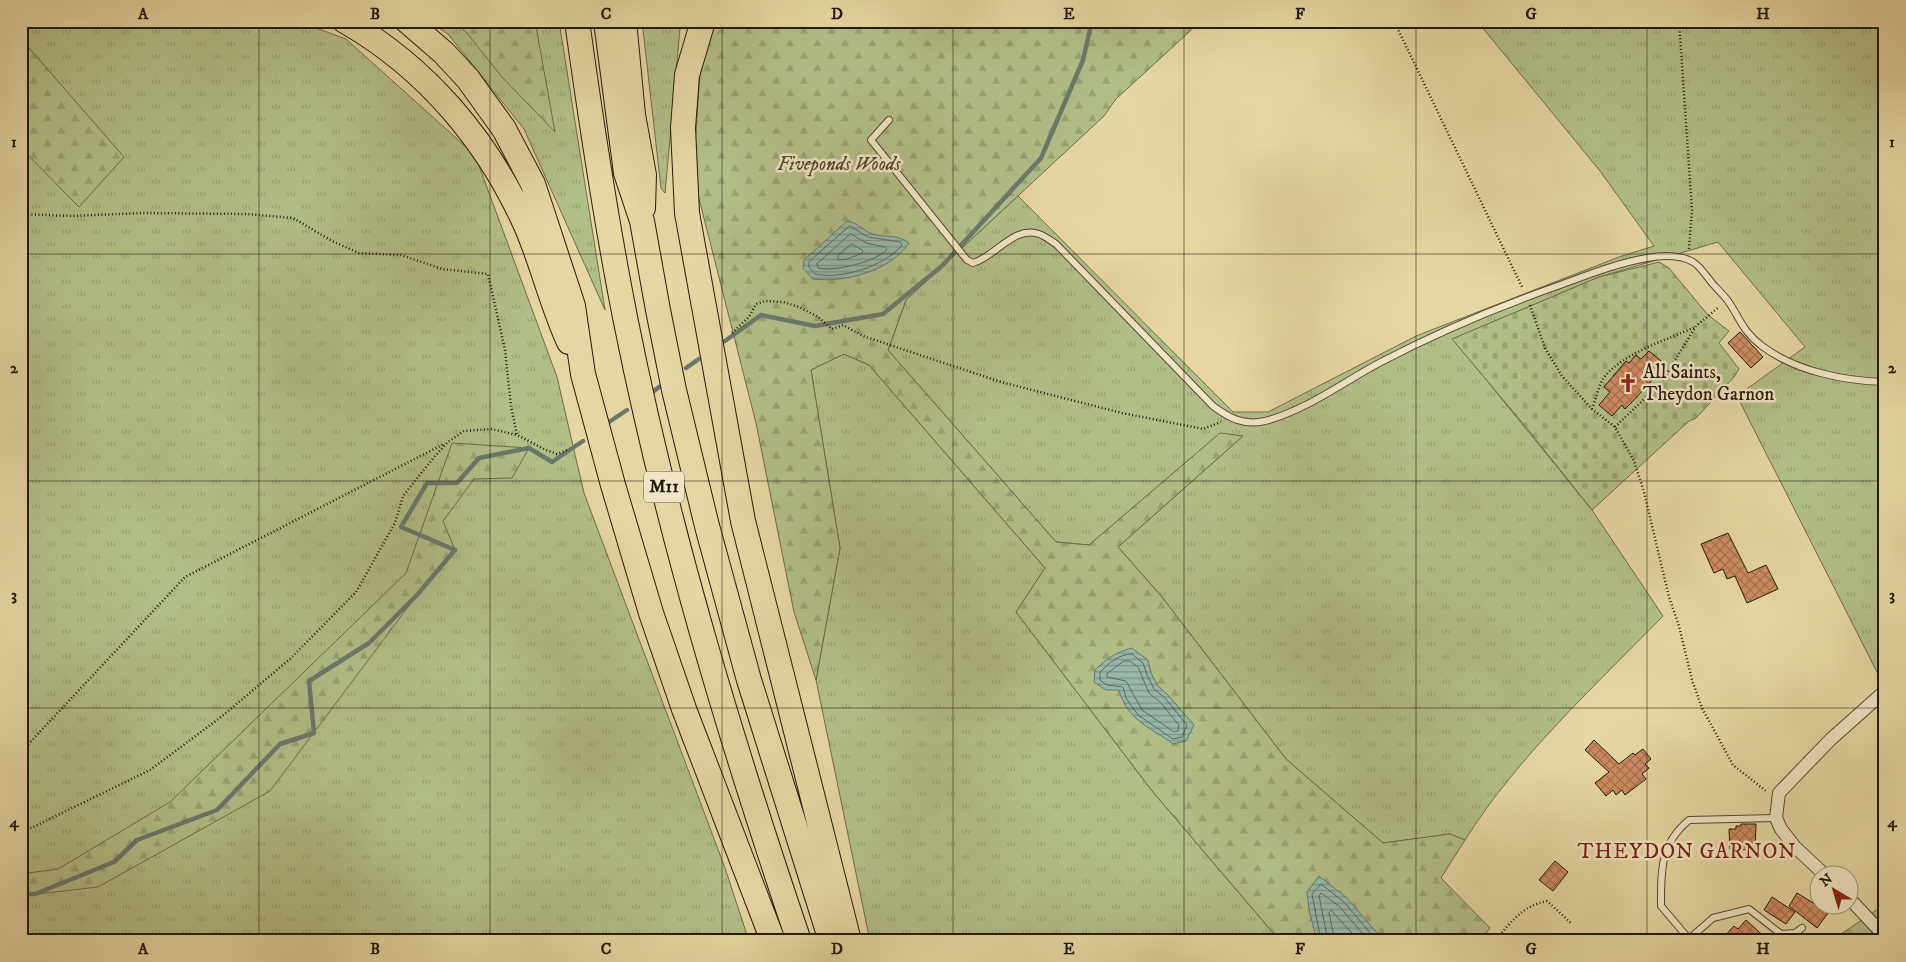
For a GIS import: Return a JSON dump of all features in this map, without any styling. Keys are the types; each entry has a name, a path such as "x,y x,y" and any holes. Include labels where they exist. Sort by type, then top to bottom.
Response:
{"highway":[{"path":"344,21 382,46 422,78 456,113 493,164 511,194 528,230 558,319 583,374"},
{"path":"407,21 444,53 468,79 504,129 533,184 573,306 583,374 615,494 665,655 773,941"},
{"name":"M11","path":"577,21 604,204 626,323 654,448 715,678 798,941"},
{"name":"M11","path":"606,21 626,173 642,221 672,381 709,534 749,680 831,941"},
{"path":"624,21 633,115 644,175 642,221"},
{"path":"702,21 687,75 683,128 687,213 743,520 848,941"}],"street":[{"path":"1813,864 1784,835 1776,818 1777,800 1783,787 1830,740 1885,691"},
{"path":"1858,908 1878,929 1884,941"}],"lane":[{"path":"889,120 871,140 962,254 972,263 981,261 1021,233 1039,233 1056,244 1213,406 1228,417 1250,423 1264,421 1289,413 1379,363 1443,331 1527,297 1599,271 1648,257 1681,257 1697,264 1728,301 1742,326 1761,345 1780,357 1804,367 1831,374 1885,382"},
{"path":"1776,818 1689,820 1679,828 1667,846 1661,869 1660,906 1689,939 1714,918 1748,909 1781,934 1795,933 1802,928"}],"path":[{"path":"1394,21 1527,297 1545,348 1562,376 1592,409 1615,427 1634,461 1644,492 1669,598 1679,626 1692,680 1702,708 1733,765 1777,800"},
{"path":"1678,21 1692,210 1688,260"},
{"path":"21,214 70,216 142,213 247,214 293,218 332,241 359,253 401,255 442,269 488,274 505,350 511,406 517,435"},
{"path":"732,333 749,317 756,304 765,300 783,302 818,316 832,329 843,325 863,336 1001,382 1122,413 1203,429 1217,425 1228,417"},
{"path":"1615,427 1661,383 1696,326 1710,313 1728,301"},
{"path":"1592,409 1602,380 1618,363 1639,351 1696,326"},
{"path":"21,752 185,577 448,442 464,431 491,429 517,435 557,454 567,450"},
{"path":"21,833 150,770 221,716 290,659 356,592 395,523 403,496 434,456 448,442"},
{"path":"1495,941 1520,912 1541,902 1548,901 1571,923"}],"green space":[{"path":"21,21 297,21 346,39 475,155 557,377 584,493 725,868 749,941 21,941"},
{"path":"428,21 559,21 605,310 524,129 448,34"},
{"path":"452,21 535,21 555,132 501,76 467,33"},
{"path":"642,21 683,21 680,29 665,193 661,188"},
{"name":"Fiveponds Woods","path":"715,21 1201,21 1116,99 1104,116 906,300 888,350 1056,542 1089,545 1220,433 1243,436 1118,547 1162,597 1286,759 1383,843 1450,834 1465,840 1441,878 1490,928 1480,941 1280,941 1153,792 1016,612 1045,568 869,365 844,354 811,370 840,548 816,680 794,612 756,423 693,175 700,74"},
{"path":"1477,21 1885,21 1885,694 1880,678 1737,396 1805,347 1718,242 1599,277 1453,339 1592,510 1663,616 1533,751 1486,809 1465,840 1450,834 1383,843 1286,759 1162,597 1118,547 1243,436 1220,434 1089,545 1056,542 888,350 906,300 1018,196 1233,412 1268,412 1416,336 1619,257 1654,246 1600,171"},
{"path":"23,41 124,157 79,207 21,148 21,43"},
{"path":"1659,262 1669,268 1708,315 1729,331 1719,343 1739,369 1734,377 1696,418 1689,421 1592,510 1526,427 1452,339 1599,277"},
{"path":"844,354 869,365 1045,568 1016,612 1153,792 1280,941 870,941 816,680 840,548 811,370"},
{"path":"452,443 529,448 512,478 474,479 443,521 455,550 417,595 270,791 98,887 21,896 21,874 58,869 170,802 406,573"},
{"path":"1878,909 1885,911 1885,941 1831,941"}],"water":[{"path":"847,221 873,234 900,238 909,243 901,253 890,261 866,273 839,279 813,279 803,268 804,260"},
{"path":"1132,648 1148,660 1151,673 1158,686 1194,725 1186,741 1173,744 1134,716 1128,709 1119,690 1106,690 1094,682 1095,670 1099,666 1116,654"},
{"path":"1319,876 1347,898 1384,941 1317,941 1309,910 1307,892"}],"building":[{"path":"1740,332 1763,357 1751,368 1728,343"},
{"name":"All Saints, Theydon Garnon","path":"1649,351 1666,365 1625,409 1622,405 1612,416 1599,405 1610,392 1604,387 1626,361 1629,363 1636,355 1641,359"},
{"path":"1728,533 1748,573 1766,565 1778,589 1747,603 1735,576 1727,579 1723,569 1714,573 1701,544"},
{"path":"1594,740 1619,764 1633,753 1635,755 1643,749 1651,759 1645,764 1649,768 1642,774 1646,779 1625,795 1622,790 1616,795 1613,790 1606,796 1595,783 1609,772 1585,750"},
{"path":"1741,824 1756,824 1755,850 1730,849 1729,829 1736,829 1736,826 1741,826"},
{"path":"1555,861 1568,872 1553,891 1539,880"},
{"path":"1797,893 1808,900 1808,914 1828,914 1817,928 1789,906"},
{"path":"1772,897 1795,912 1786,924 1764,910"},
{"path":"1746,920 1769,941 1720,941 1734,926 1738,929"}],"waterway":[{"path":"725,341 761,315 815,326 883,314 942,266 1041,158 1083,60 1092,21"},
{"path":"686,368 699,359"},
{"path":"654,391 659,387"},
{"path":"609,422 627,410"},
{"path":"21,894 35,894 114,862 137,840 217,810 280,744 314,733 309,681 369,643 417,595 455,550 401,527 427,483 457,483 479,458 529,448 552,462 583,441"}],"place":[{"name":"All Saints, Theydon Garnon","path":"1628,383"}],"district":[{"name":"THEYDON GARNON","path":"1687,852"}]}
